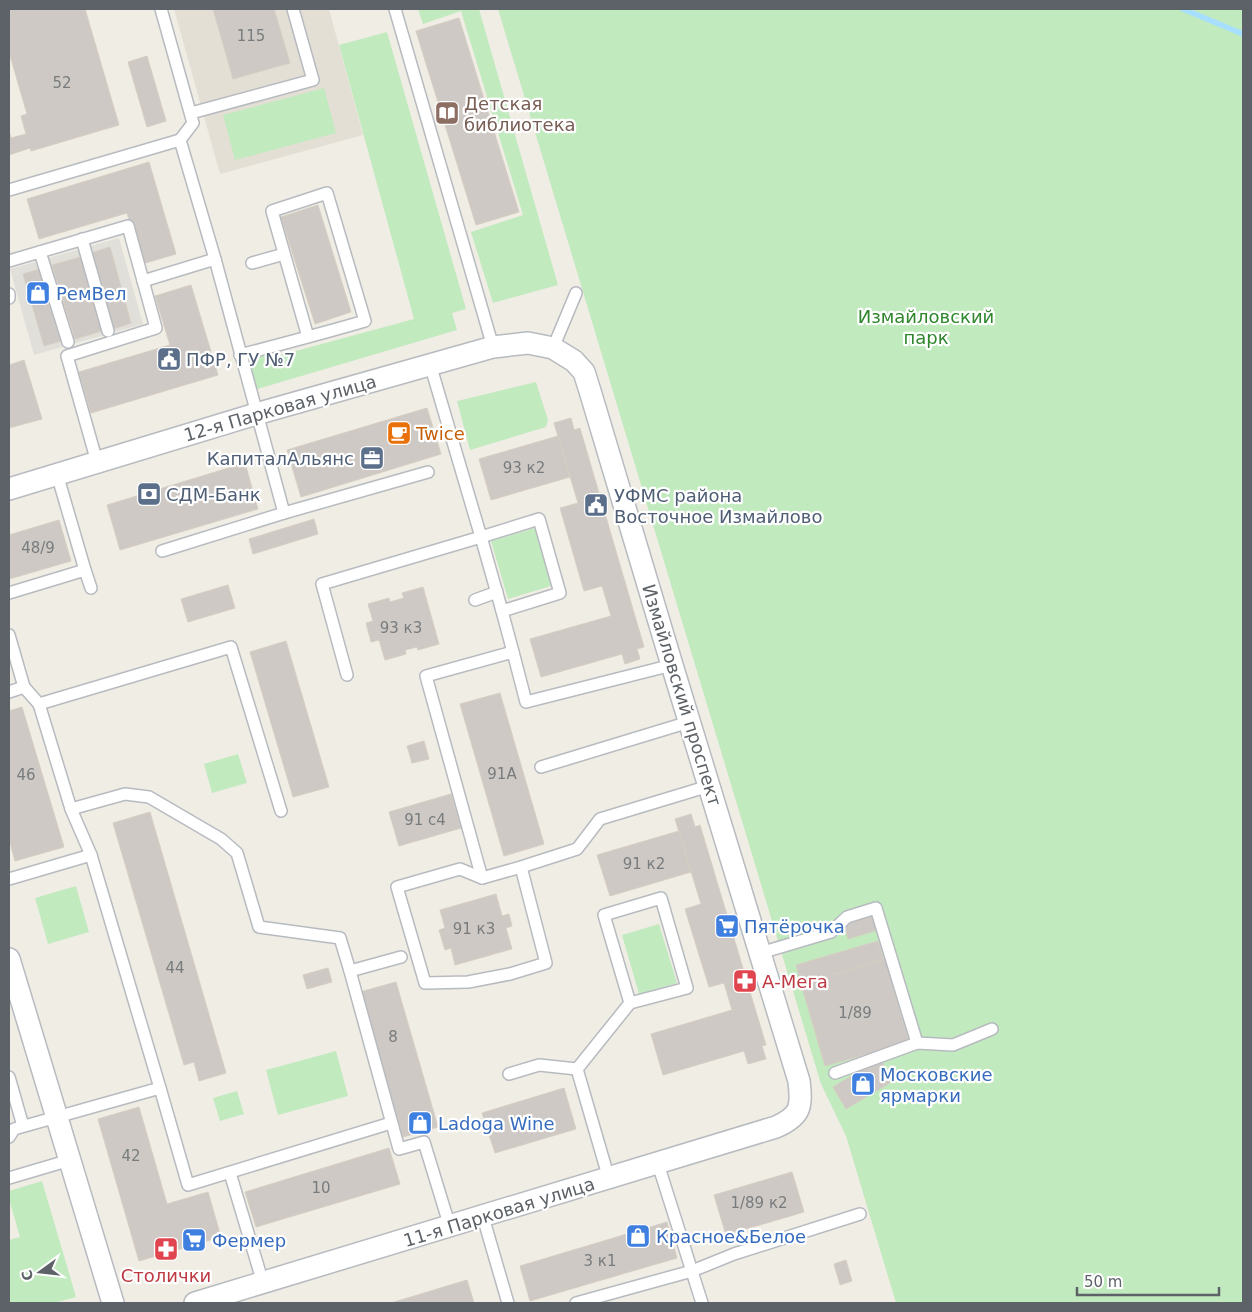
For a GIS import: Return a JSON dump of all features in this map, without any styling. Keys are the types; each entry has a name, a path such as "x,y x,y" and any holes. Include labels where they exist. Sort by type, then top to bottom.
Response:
{"street":[{"name":"12-я Парковая улица","path":"9,489 256,414 494,347 528,343 553,348"},
{"name":"Измайловский проспект","path":"553,348 574,361 584,372 799,1081 801,1100 798,1113"},
{"path":"9,959 14,998 57,1117 113,1303"},
{"name":"11-я Парковая улица","path":"195,1303 776,1127 789,1122 798,1113"}],"lane":[{"path":"9,190 180,140 193,123 161,9"},
{"path":"191,113 313,80 293,9"},
{"path":"395,9 494,347"},
{"path":"180,140 215,259 284,513"},
{"path":"240,355 308,337 366,321 327,194 272,211 308,337"},
{"path":"9,261 128,226 156,328 67,356 97,462"},
{"path":"82,239 108,331"},
{"path":"40,252 68,342"},
{"path":"252,263 284,254"},
{"path":"143,281 215,259"},
{"path":"553,348 576,293"},
{"path":"430,364 482,537 526,702 672,665"},
{"path":"162,551 284,513 428,472"},
{"path":"58,474 91,588"},
{"path":"346,675 322,584 539,519 560,592 502,611"},
{"path":"9,593 86,570"},
{"path":"475,600 497,592"},
{"path":"9,635 24,687 39,704 71,809 91,855 188,1185 391,1123"},
{"path":"39,704 231,647 281,811"},
{"path":"482,878 426,676 513,652"},
{"path":"9,692 24,687"},
{"path":"542,767 689,722"},
{"path":"521,867 546,963 510,974 468,982 425,983 397,887 460,870 482,878 521,867 577,848 600,819 709,786"},
{"path":"71,809 125,794 149,797 221,839 236,853 259,927 340,938 399,1149 424,1142 450,1227"},
{"path":"9,879 91,855"},
{"path":"577,1069 630,1003 687,988 662,898 604,915 630,1003"},
{"path":"760,953 831,932 847,917 876,908 917,1044"},
{"path":"350,971 401,957"},
{"path":"835,1073 917,1044 953,1045 992,1029"},
{"path":"509,1074 539,1065 577,1069"},
{"path":"577,1069 609,1179"},
{"path":"9,1077 23,1126"},
{"path":"9,1137 14,1129 23,1126 160,1088"},
{"path":"9,1178 70,1160"},
{"path":"658,1164 702,1303"},
{"path":"230,1173 263,1283"},
{"path":"576,1303 692,1271 734,1254 860,1214"},
{"path":"483,1217 508,1303"}],"shaded area":[{"path":"174,9 329,9 363,135 220,174"},
{"path":"119,238 143,324 34,355 10,269"}],"green space":[{"path":"418,9 479,9 558,285 493,303 471,232 523,215 461,11 423,24"},
{"name":"Измайловский парк","path":"498,9 1243,9 1243,1303 896,1303 846,1136 821,1084"},
{"path":"387,32 466,309 452,313 457,330 254,390 247,361 268,354 270,358 414,319 339,45"},
{"path":"324,88 336,133 235,160 223,115"},
{"path":"536,382 548,420 546,427 470,450 457,401"},
{"path":"535,528 551,586 508,599 491,541"},
{"path":"238,754 247,783 212,793 204,764"},
{"path":"76,886 89,932 48,944 35,898"},
{"path":"659,924 677,983 639,994 622,935"},
{"path":"336,1051 348,1096 278,1115 266,1070"},
{"path":"237,1091 244,1114 220,1121 213,1098"},
{"path":"42,1181 76,1297 54,1303 9,1303 9,1240 20,1237 9,1199 9,1191"}],"building":[{"path":"9,9 85,9 119,125 31,151 30,148 9,155 9,131 11,138 26,134 21,116 27,114 9,52"},
{"path":"213,9 274,9 290,63 233,79"},
{"path":"459,18 519,212 476,225 416,31"},
{"path":"147,56 166,121 147,127 128,62"},
{"path":"149,162 176,254 142,264 127,213 39,239 27,199"},
{"path":"318,205 351,312 315,324 281,217"},
{"path":"110,247 131,323 113,329 91,253"},
{"path":"81,257 102,331 75,339 52,265"},
{"path":"40,269 61,341 44,346 23,274"},
{"name":"ПФР, ГУ №7","path":"191,285 218,375 91,413 79,372 170,345 155,296"},
{"path":"24,360 42,419 9,428 9,365"},
{"path":"427,408 441,454 301,497 287,450"},
{"path":"571,418 574,430 580,428 644,647 637,649 640,659 625,664 622,654 541,677 530,639 611,616 602,586 584,591 560,508 578,503 554,423"},
{"path":"558,436 570,477 491,500 479,459"},
{"path":"245,463 258,509 120,550 107,505"},
{"path":"314,519 318,534 253,554 249,539"},
{"path":"59,520 71,561 9,579 9,535"},
{"path":"228,585 235,608 188,622 181,599"},
{"path":"423,587 439,644 418,650 417,647 405,650 406,654 385,660 379,640 371,642 366,623 373,621 368,604 389,598 390,602 404,598 402,593"},
{"path":"286,641 329,787 293,797 250,652"},
{"path":"500,693 544,844 504,856 460,704"},
{"path":"22,707 64,847 15,861 9,839 9,711"},
{"path":"424,741 429,759 412,763 407,746"},
{"path":"451,794 461,828 399,846 389,812"},
{"path":"150,812 226,1073 199,1081 194,1062 184,1065 113,823"},
{"path":"691,814 695,827 700,825 766,1045 762,1046 766,1059 748,1064 744,1051 663,1075 651,1034 732,1010 724,983 709,987 685,909 701,904 675,819"},
{"path":"679,831 691,872 610,896 597,855"},
{"path":"496,894 502,916 509,914 512,926 506,928 512,949 455,965 451,948 445,950 439,930 445,928 440,910"},
{"path":"874,916 878,930 848,939 844,925"},
{"path":"878,941 884,960 801,984 796,965"},
{"path":"885,959 909,1042 825,1066 801,984"},
{"path":"328,968 332,982 307,989 303,975"},
{"path":"396,982 438,1127 403,1137 360,992"},
{"name":"Московские ярмарки","path":"880,1059 893,1081 846,1109 833,1087"},
{"path":"564,1088 576,1129 495,1153 482,1113"},
{"path":"139,1107 167,1204 208,1192 221,1237 139,1261 98,1119"},
{"path":"389,1148 400,1184 256,1227 245,1192"},
{"path":"792,1172 804,1212 726,1235 714,1195"},
{"path":"667,1222 677,1258 530,1301 520,1266"},
{"path":"846,1260 852,1281 840,1285 834,1264"},
{"path":"467,1280 474,1303 391,1303"}],"waterway":[{"path":"1183,9 1243,34"}],"place":[{"name":"Детская библиотека","path":"447,113"},
{"name":"РемВел","path":"38,293"},
{"name":"ПФР, ГУ №7","path":"169,359"},
{"name":"Twice","path":"399,433"},
{"name":"КапиталАльянс","path":"372,458"},
{"name":"СДМ-Банк","path":"149,494"},
{"name":"УФМС района Восточное Измайлово","path":"596,505"},
{"name":"Пятёрочка","path":"727,926"},
{"name":"А-Мега","path":"745,981"},
{"name":"Московские ярмарки","path":"863,1084"},
{"name":"Ladoga Wine","path":"420,1123"},
{"name":"Красное&Белое","path":"638,1236"},
{"name":"Фермер","path":"194,1240"},
{"name":"Столички","path":"166,1249"}]}
